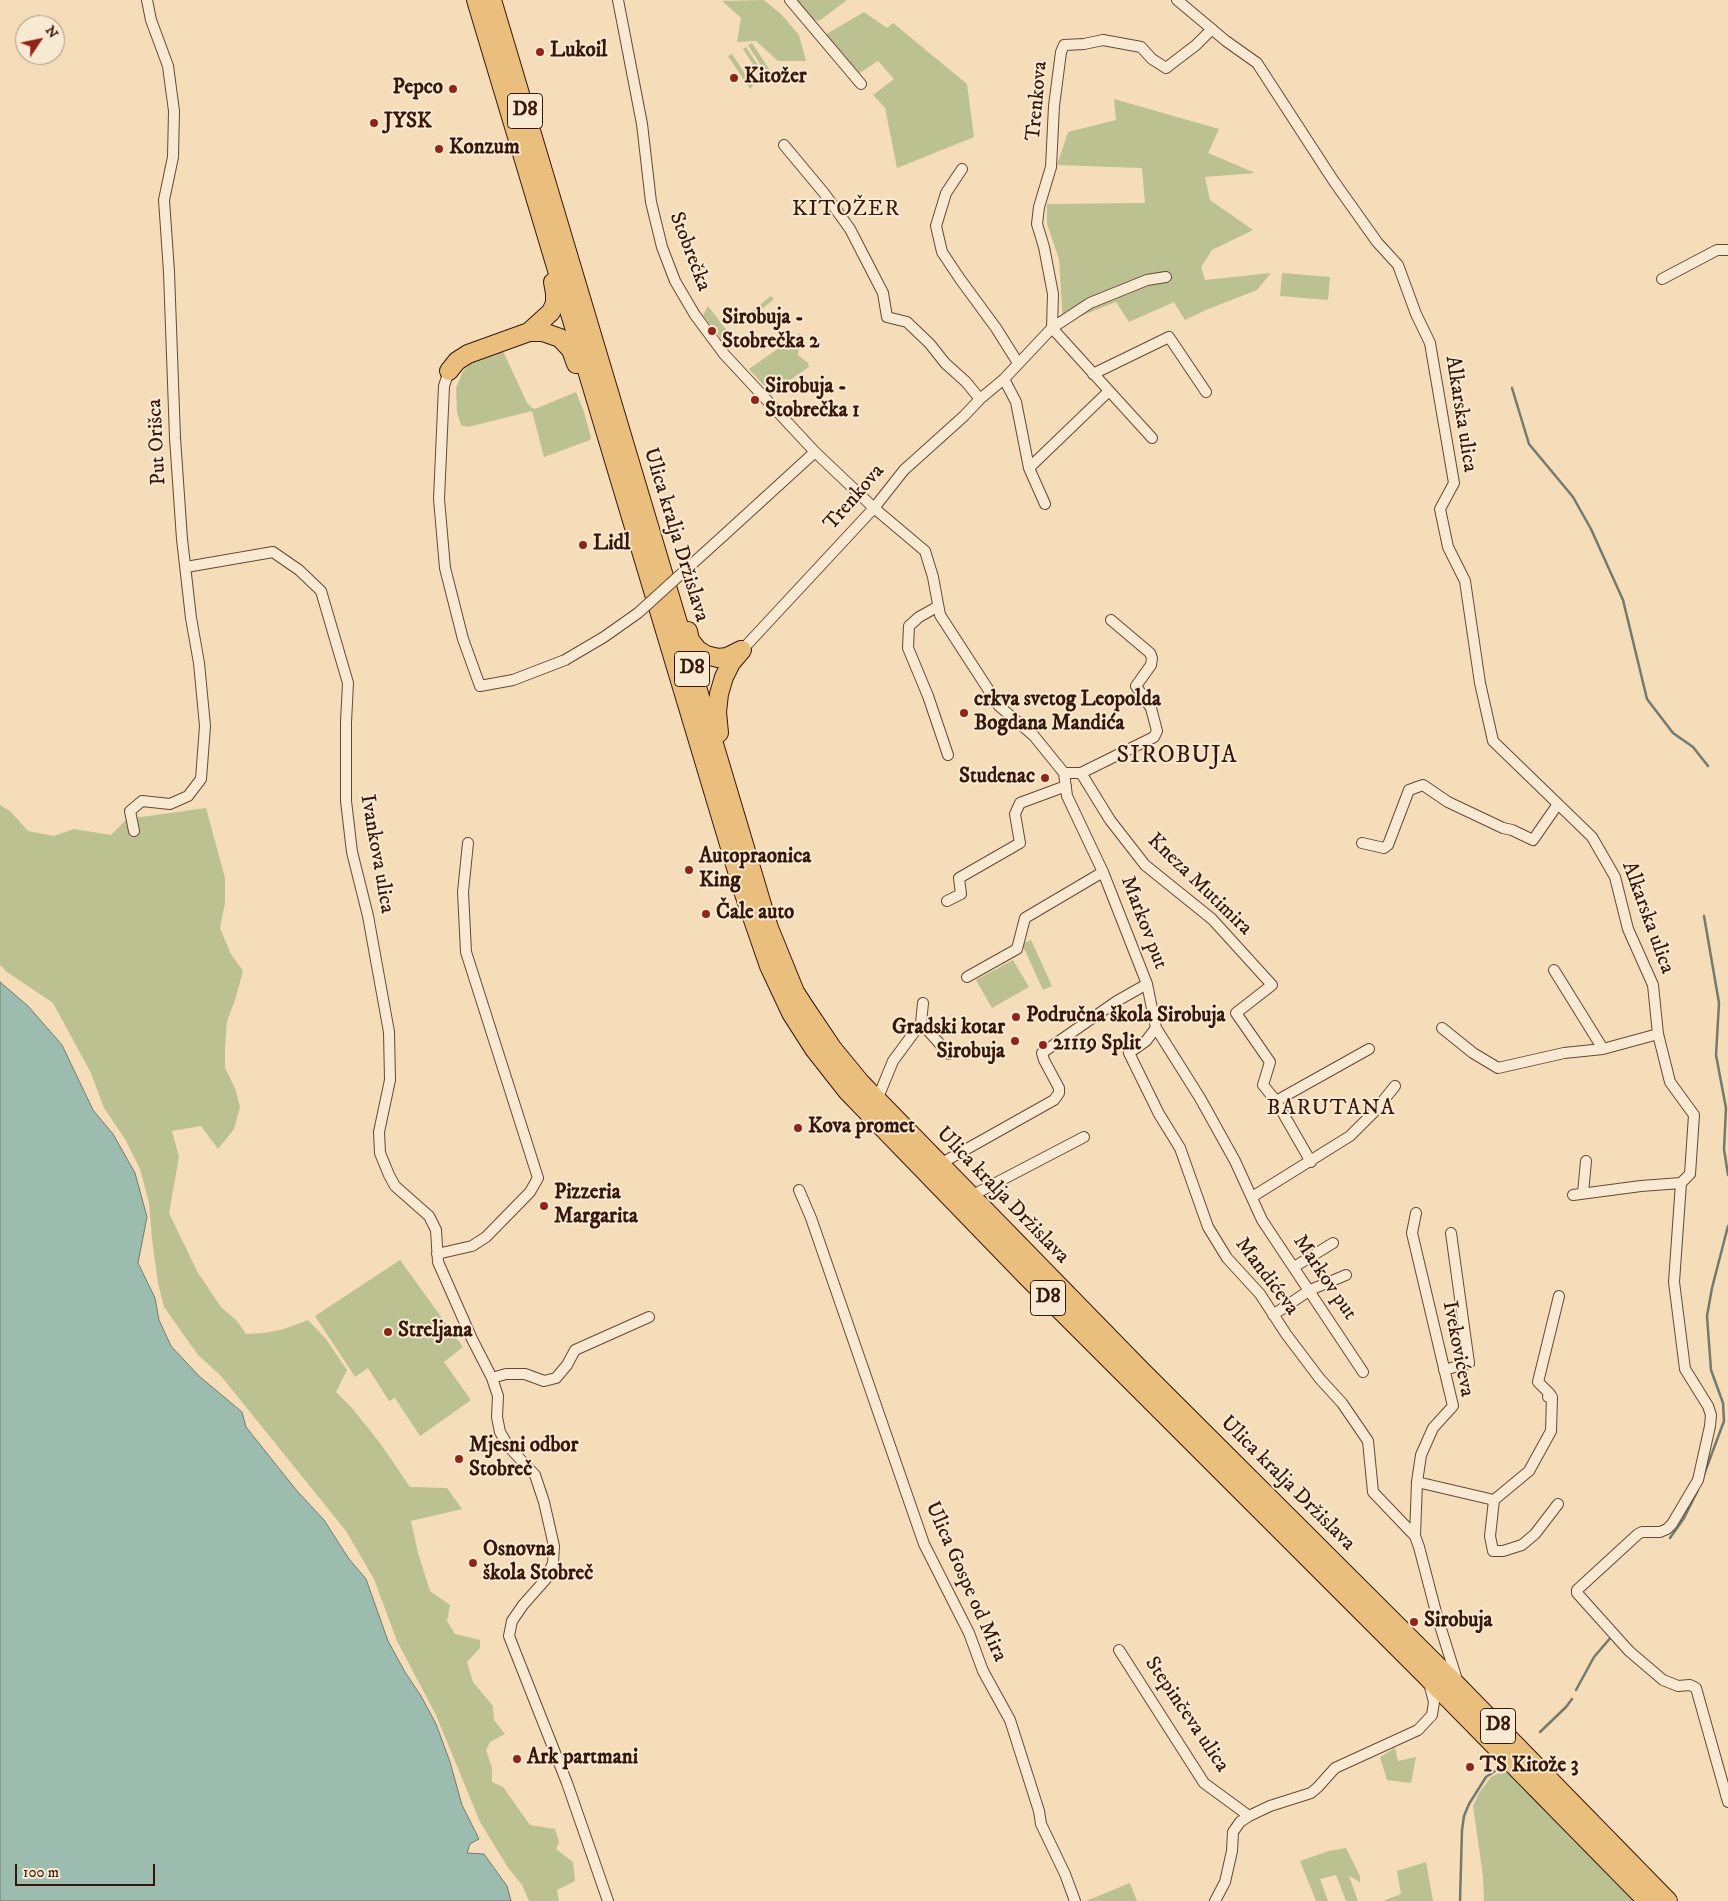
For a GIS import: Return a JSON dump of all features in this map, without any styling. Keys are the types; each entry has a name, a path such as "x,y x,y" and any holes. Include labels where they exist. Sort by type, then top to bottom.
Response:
{"highway":[{"name":"Ulica kralja Držislava","path":"476,0 756,933 780,993 814,1049 847,1091 1026,1276 1424,1674 1647,1901"},
{"name":"Ulica kralja Držislava","path":"492,0 769,928 795,992 833,1049 877,1100 1148,1377 1460,1688 1668,1901"},
{"path":"449,371 457,361 468,354 529,332 544,320 551,312 555,303 556,292 551,270 554,260"},
{"path":"529,332 553,334 567,344 571,350 585,392 598,408"},
{"path":"672,602 680,607 690,640 698,650 706,655 718,658 727,657 742,650"},
{"path":"720,764 724,754 718,726 719,694 731,663 742,650"}],"street":[{"name":"Put Orišca","path":"134,831 130,810 142,801 170,804 188,796 201,779 205,726 199,663 191,618 182,540 176,448 170,272 164,200 173,157 174,111 168,66 151,20 147,0"},
{"name":"Stobrečka","path":"618,0 642,124 651,202 662,248 675,281 695,315 724,354 814,452 874,508"},
{"path":"790,0 861,84"},
{"name":"Alkarska ulica","path":"1177,0 1257,63 1333,180 1377,242 1398,265 1416,314 1430,343 1454,483 1440,510 1448,547 1465,581 1480,683 1493,741 1592,837 1615,877 1628,928 1653,985 1658,1034 1670,1082 1694,1115 1690,1174 1681,1183 1674,1282 1686,1369 1708,1406 1710,1416 1710,1426 1698,1480 1672,1524 1667,1529 1660,1532 1642,1532 1638,1534 1580,1585 1577,1593 1629,1651 1663,1680 1678,1686 1690,1685 1696,1688 1728,1802"},
{"name":"Trenkova","path":"742,650 874,508 904,470 980,399 1004,380 1052,328 1053,294 1044,247 1037,224 1039,207 1051,167 1054,106 1061,52 1064,46 1103,40 1142,47 1152,58 1166,68 1196,45 1212,29"},
{"path":"784,145 824,193 850,229 883,293 887,316 907,322 930,344 945,363 966,382 980,399"},
{"path":"962,169 946,193 936,226 942,252 996,328 1018,363"},
{"path":"1662,279 1716,250 1728,250"},
{"path":"1152,438 1052,328 1090,303 1147,280 1166,276"},
{"path":"1093,374 1169,337 1206,392"},
{"path":"449,371 444,386 439,499 445,568 463,639 480,686 513,680 565,660 604,637 638,613 814,452"},
{"path":"1004,380 1016,402 1029,468 1046,504"},
{"path":"1029,468 1109,391"},
{"path":"874,508 925,551 933,578 940,615 999,706 1034,736 1064,773 1081,773 1154,737 1157,731 1151,708 1136,686 1151,665 1152,658 1150,653 1111,620"},
{"name":"Ivankova ulica","path":"186,567 273,552 299,570 321,591 348,683 346,801 352,852 368,916 389,1032 390,1080 379,1132 380,1153 395,1186 428,1216 436,1230 438,1262 472,1339 492,1378 498,1396 497,1417 500,1432 508,1446 535,1475 544,1502 554,1546 553,1563 546,1580 523,1605 512,1621 509,1636 567,1783 608,1901"},
{"path":"938,607 919,617 909,626 908,648 928,696 948,755"},
{"name":"Markov put","path":"1064,773 1066,796 1103,872 1147,984 1156,1028 1200,1098 1231,1153 1262,1220 1363,1372"},
{"name":"Kneza Mutimira","path":"1081,773 1110,820 1144,865 1212,919 1272,985 1236,1013 1270,1062 1264,1085 1276,1101 1311,1162"},
{"path":"1362,843 1384,848 1388,845 1409,790 1423,785 1448,802 1533,840 1558,804"},
{"path":"947,901 961,894 959,878 1020,843 1015,814 1020,803 1066,786"},
{"path":"437,1254 472,1246 486,1237 530,1192 538,1178 466,952 463,892 468,843"},
{"path":"967,977 1017,949 1025,918 1103,872"},
{"path":"1554,970 1603,1049"},
{"path":"940,1164 1054,1100 1059,1093 1059,1088 1042,1053 1117,1001 1147,984"},
{"path":"877,1100 894,1061 921,1023 923,1004"},
{"path":"921,1023 949,1054"},
{"name":"Mandićeva","path":"1156,1028 1146,1041 1129,1053 1159,1114 1180,1148 1208,1226 1227,1258 1260,1294 1320,1379 1342,1404 1368,1441 1373,1492 1415,1536"},
{"path":"1442,1028 1474,1053 1498,1068 1564,1053 1603,1049 1658,1034"},
{"path":"1276,1101 1369,1049"},
{"path":"1252,1197 1350,1136 1374,1112 1395,1086"},
{"path":"971,1196 1084,1137"},
{"path":"1586,1160 1578,1194 1681,1183"},
{"name":"Ulica Gospe od Mira","path":"799,1190 812,1218 924,1544 969,1633 983,1671 1010,1720 1039,1811 1041,1824 1065,1874 1075,1901"},
{"name":"Ivekovićeva","path":"1416,1213 1412,1233 1454,1406 1433,1428 1421,1455 1417,1482 1415,1536 1437,1616 1460,1688"},
{"name":"Ivekovićeva","path":"1444,1370 1469,1363 1451,1233"},
{"path":"1294,1267 1333,1243"},
{"path":"1274,1314 1310,1290 1346,1275"},
{"path":"1558,1504 1535,1534 1522,1545 1503,1551 1493,1551 1490,1536 1494,1500 1529,1471 1551,1430 1552,1397 1548,1397 1550,1394 1538,1382 1559,1296"},
{"path":"492,1378 506,1374 525,1374 544,1380 556,1378 567,1365 575,1350 649,1317"},
{"path":"1417,1482 1494,1500"},
{"name":"Stepinčeva ulica","path":"1119,1650 1204,1783 1249,1816"},
{"path":"1217,1900 1225,1882 1232,1850 1233,1832 1240,1822 1270,1806 1311,1793 1335,1768 1418,1730 1432,1715 1434,1702 1431,1688 1424,1674"}],"green space":[{"path":"764,0 781,14 799,35 806,61 778,61 756,41 737,42 741,18 722,1"},
{"path":"795,0 847,0 819,21 811,19"},
{"path":"864,12 887,28 893,23 967,84 974,137 897,168 885,108 873,95 894,79 878,61 858,74 825,35"},
{"path":"752,43 773,75 769,78 748,45"},
{"path":"746,47 767,79 764,81 743,49"},
{"path":"732,54 753,86 750,89 728,56"},
{"path":"1114,99 1219,129 1208,153 1255,173 1205,177 1210,200 1253,230 1212,250 1201,267 1205,280 1271,273 1257,290 1185,320 1174,302 1129,322 1116,302 1063,323 1059,259 1047,224 1047,204 1145,203 1142,168 1057,165 1068,132 1116,120"},
{"path":"1282,273 1330,277 1328,300 1280,296"},
{"path":"771,296 774,299 745,323 742,319"},
{"path":"708,306 724,327 735,337 730,342 724,342 703,315"},
{"path":"800,333 798,355 808,363 809,367 771,393 749,369"},
{"path":"503,351 527,403 532,408 535,409 576,392 584,412 590,440 544,457 532,411 468,427 461,425 457,412 456,388 463,371 473,361"},
{"path":"0,805 10,811 28,831 54,836 74,829 111,835 127,819 206,808 225,878 225,903 220,928 231,954 243,971 227,1021 225,1047 225,1068 235,1088 240,1107 234,1129 218,1149 201,1126 172,1131 179,1157 169,1213 198,1273 221,1307 237,1321 246,1334 284,1329 308,1320 326,1339 347,1370 336,1392 352,1408 380,1443 410,1487 447,1488 462,1509 411,1521 418,1553 430,1591 450,1605 447,1621 455,1634 480,1640 480,1648 467,1662 473,1682 493,1706 494,1720 505,1734 490,1742 486,1750 492,1768 492,1782 503,1787 530,1825 555,1829 559,1842 556,1849 573,1862 575,1881 557,1890 559,1901 529,1901 522,1885 507,1866 480,1822 436,1715 397,1641 374,1579 346,1531 221,1376 198,1355 164,1307 158,1283 149,1203 140,1169 125,1139 104,1108 91,1073 53,1003 7,972 0,965"},
{"path":"1031,940 1052,986 1043,990 1022,944"},
{"path":"1013,960 1029,987 992,1008 976,980"},
{"name":"Streljana","path":"400,1260 463,1347 444,1362 471,1400 420,1436 395,1398 389,1401 368,1368 355,1377 315,1316"},
{"path":"1395,1748 1398,1761 1416,1757 1411,1783 1387,1780 1380,1757"},
{"path":"1503,1771 1509,1773 1634,1901 1484,1901 1483,1876 1473,1806 1479,1793 1491,1777"},
{"path":"1346,1848 1360,1876 1360,1882 1349,1876 1358,1901 1346,1901 1336,1875 1320,1879 1328,1901 1316,1901 1300,1861 1329,1851"},
{"path":"1426,1862 1433,1901 1383,1901 1401,1894 1397,1871"},
{"path":"1130,1883 1137,1901 1086,1901"}],"shaded area":[{"path":"0,982 28,1006 62,1045 93,1110 113,1134 135,1173 147,1217 138,1263 155,1298 159,1320 171,1346 199,1376 242,1412 246,1427 297,1491 324,1520 349,1559 366,1579 388,1641 436,1724 450,1762 462,1805 479,1839 470,1844 467,1853 484,1854 507,1886 511,1901 0,1901"}],"waterway":[{"path":"1512,388 1529,444 1573,497 1591,529 1623,600 1647,699 1673,733 1693,747 1708,766"},
{"path":"1704,916 1719,1003 1716,1055 1726,1108 1724,1149 1728,1175"},
{"path":"1702,1480 1724,1421 1723,1403 1711,1370 1707,1316 1728,1226"},
{"path":"1670,1538 1684,1518 1698,1490"},
{"path":"1576,1690 1594,1657 1612,1636"},
{"path":"1540,1732 1572,1699"},
{"path":"1460,1901 1464,1816 1469,1804 1486,1777 1501,1767"}],"place":[{"name":"Lukoil","path":"540,52"},
{"name":"Kitožer","path":"734,78"},
{"name":"Pepco","path":"453,89"},
{"name":"JYSK","path":"374,123"},
{"name":"Konzum","path":"439,149"},
{"name":"Sirobuja - Stobrečka 2","path":"712,331"},
{"name":"Sirobuja - Stobrečka 1","path":"755,400"},
{"name":"Lidl","path":"583,545"},
{"name":"crkva svetog Leopolda Bogdana Mandića","path":"964,713"},
{"name":"Studenac","path":"1045,778"},
{"name":"Autopraonica King","path":"689,870"},
{"name":"Čale auto","path":"706,914"},
{"name":"Područna škola Sirobuja","path":"1016,1017"},
{"name":"Gradski kotar Sirobuja","path":"1015,1041"},
{"name":"21119 Split","path":"1043,1045"},
{"name":"Kova promet","path":"798,1128"},
{"name":"Pizzeria Margarita","path":"544,1206"},
{"name":"Streljana","path":"388,1332"},
{"name":"Mjesni odbor Stobreč","path":"459,1459"},
{"name":"Osnovna škola Stobreč","path":"473,1563"},
{"name":"Sirobuja","path":"1414,1622"},
{"name":"Ark partmani","path":"517,1759"},
{"name":"TS Kitože 3","path":"1470,1767"}],"district":[{"name":"KITOŽER","path":"846,210"},
{"name":"SIROBUJA","path":"1177,757"},
{"name":"BARUTANA","path":"1331,1109"}]}
